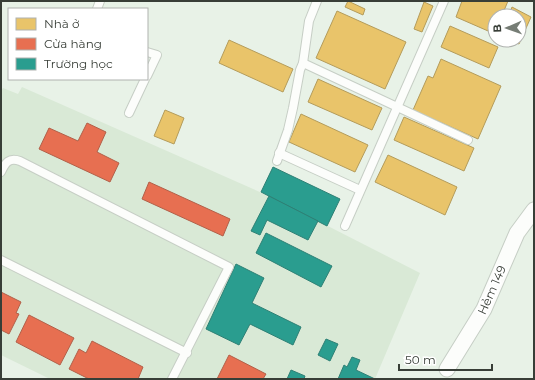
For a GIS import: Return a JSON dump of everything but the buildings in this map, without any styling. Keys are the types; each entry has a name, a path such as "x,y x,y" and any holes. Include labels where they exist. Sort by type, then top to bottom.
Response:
{"street":[{"name":"Hẻm 149","path":"447,369 484,309 517,233 534,210"}],"lane":[{"path":"317,1 309,21 303,63 300,70 288,130 278,157 360,190"},
{"path":"345,226 444,1"},
{"path":"148,52 157,55 148,74"},
{"path":"303,63 468,140"},
{"path":"129,113 145,80"},
{"path":"1,172 7,162 14,159 20,161 229,267 187,353 172,379"},
{"path":"1,260 187,353"}],"shaded area":[{"path":"22,87 269,196 420,273 375,379 50,379 1,355 1,91 3,88 18,94"}]}
